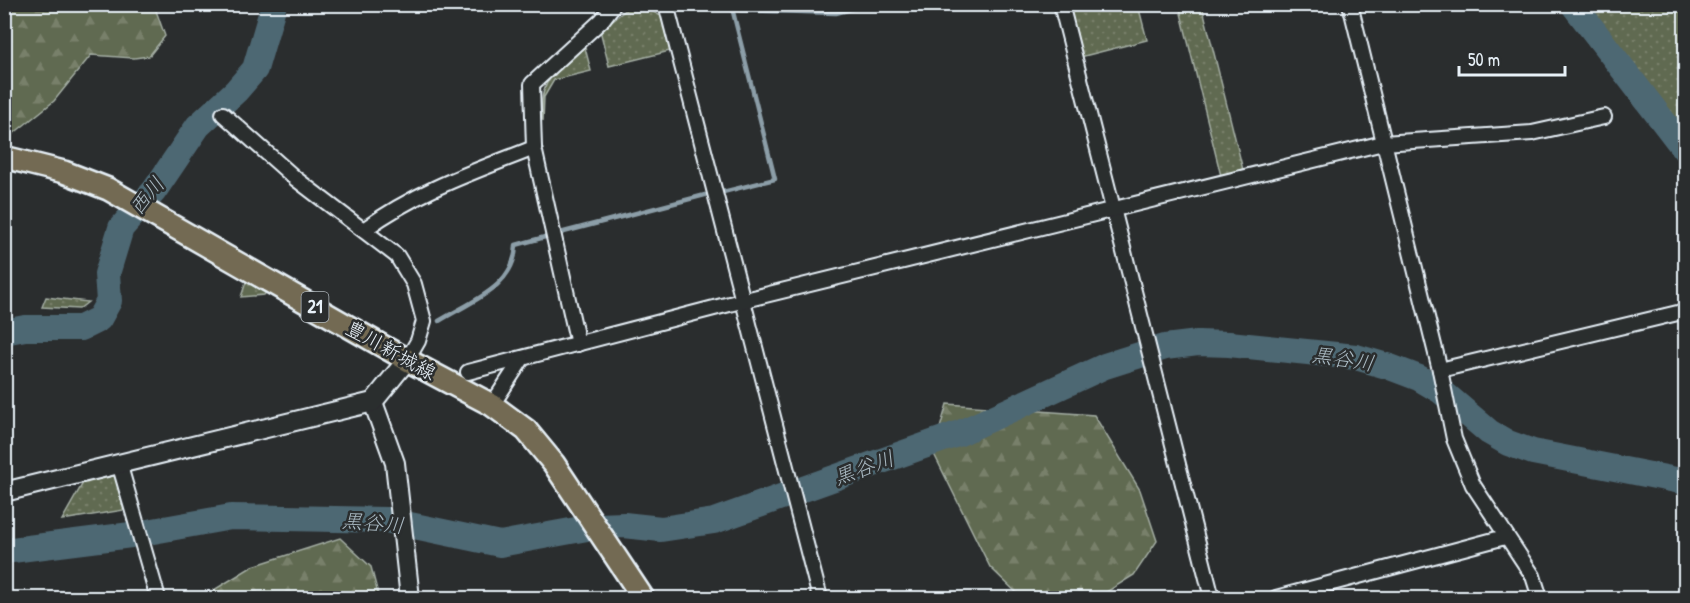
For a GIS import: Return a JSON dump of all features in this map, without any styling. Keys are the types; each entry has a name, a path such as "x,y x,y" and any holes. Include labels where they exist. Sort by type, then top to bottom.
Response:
{"main road":[{"name":"豊川新城線","path":"4,158 64,172 108,189 407,360 492,405 526,430 554,464 644,598"}],"street":[{"path":"578,344 534,148 532,84 602,20 615,4"},
{"path":"666,4 741,301 820,598"},
{"path":"1061,4 1212,598"},
{"path":"1350,4 1458,448 1473,485 1505,537 1533,576 1539,598"},
{"path":"4,492 373,402 407,360 418,340 424,321 414,284 397,256 365,229 296,179 224,114"},
{"path":"468,372 741,301 1383,143 1532,134 1604,117"},
{"path":"365,229 389,212 433,187 534,148"},
{"path":"1440,370 1686,312"},
{"path":"492,405 522,359"},
{"path":"373,402 395,463 410,598"},
{"path":"119,463 158,598"},
{"path":"1276,598 1505,537"}],"green space":[{"path":"4,5 154,5 165,36 149,56 134,58 91,55 54,101 8,138 4,137"},
{"path":"1067,5 1138,5 1147,40 1080,57"},
{"path":"1179,5 1202,5 1243,170 1221,176"},
{"path":"1589,5 1685,5 1685,132 1639,79"},
{"path":"627,9 648,9 661,16 670,51 609,66 600,30"},
{"path":"584,44 591,71 554,80 544,97 543,121 543,95 546,85 557,69"},
{"path":"248,276 269,289 264,295 241,297"},
{"path":"46,297 88,302 79,309 42,307"},
{"path":"947,404 1094,415 1140,490 1157,541 1134,575 1097,598 1022,598 990,567 933,452"},
{"path":"115,475 124,510 62,520 83,483"},
{"path":"340,538 371,567 379,598 201,598 253,566"}],"waterway":[{"name":"西川","path":"4,332 25,328 81,328 99,319 109,301 107,274 121,228 154,191 198,126 236,91 255,69 274,4"},
{"path":"723,192 775,179 731,4"},
{"path":"740,10 836,13 870,4"},
{"path":"1573,4 1686,151"},
{"path":"560,233 705,195"},
{"path":"439,321 477,299 500,282 514,260 516,245 545,237"},
{"name":"黒谷川","path":"4,551 131,535 231,517 386,520 500,544 598,526 624,525 661,529 714,521 960,433 1105,366 1165,347 1198,343 1356,357 1419,378 1441,391 1489,432 1508,443 1533,452 1686,482"}]}
